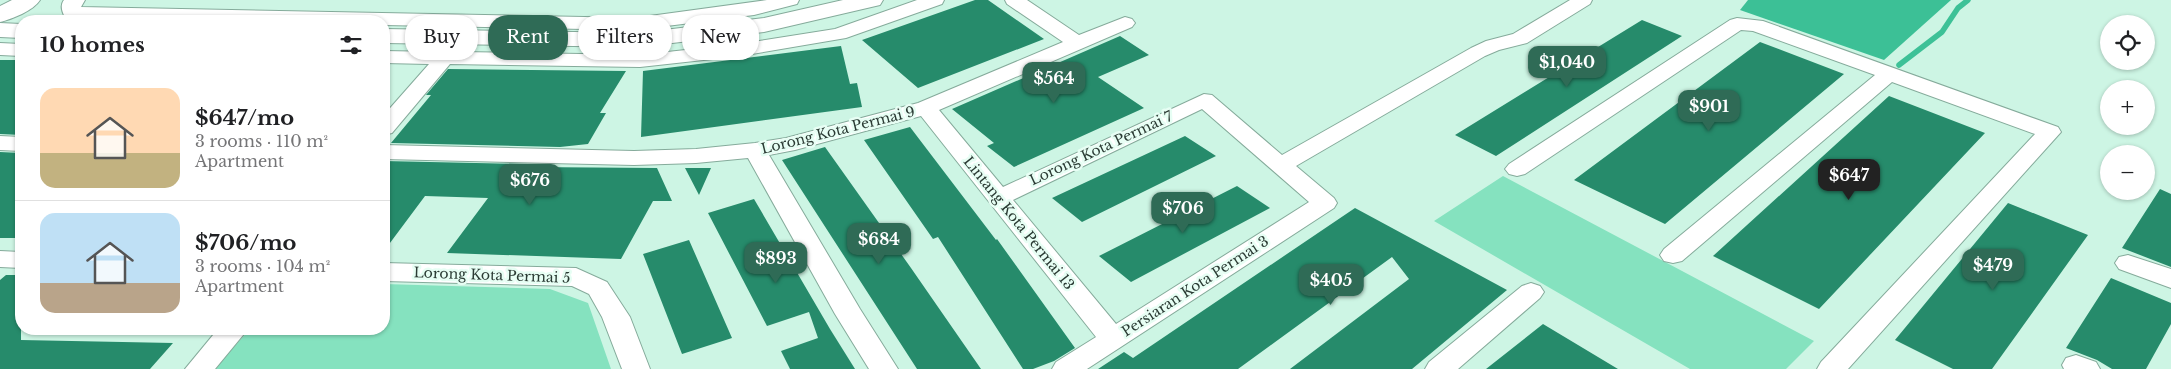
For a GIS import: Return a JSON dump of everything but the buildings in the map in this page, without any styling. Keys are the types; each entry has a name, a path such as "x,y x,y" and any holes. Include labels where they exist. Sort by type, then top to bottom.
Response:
{"street":[{"path":"0,15 29,0"},
{"path":"226,15 245,0"},
{"path":"390,21 635,24 754,9 790,0"},
{"path":"478,37 639,40 764,25 872,0"},
{"path":"478,59 640,61 740,50 839,34 935,0"},
{"path":"1014,0 1077,43"},
{"path":"1281,165 1478,52 1493,45 1520,39 1583,0"},
{"path":"74,6 176,15"},
{"name":"Lorong Kota Permai 9","path":"390,152 634,158 696,156 755,150 787,144 926,108 1125,22"},
{"path":"1517,169 1737,24 1756,25 2050,132 1831,369"},
{"path":"0,30 15,31"},
{"path":"390,36 405,36"},
{"path":"0,49 15,50"},
{"path":"390,57 405,58"},
{"path":"390,121 443,60"},
{"path":"1673,255 1889,74"},
{"name":"Lorong Kota Permai 7","path":"998,198 1204,100 1281,165"},
{"name":"Lintang Kota Permai 13","path":"926,108 1113,338"},
{"path":"0,143 15,144"},
{"path":"755,150 849,314 884,369"},
{"name":"Persiaran Kota Permai 3","path":"1066,369 1325,203 1281,165"},
{"path":"0,259 15,260"},
{"path":"2128,262 2171,280"},
{"name":"Lorong Kota Permai 5","path":"390,272 576,278 598,288 616,317 636,369"},
{"path":"1439,369 1532,292"},
{"path":"199,369 229,335"}],"green space":[{"path":"1748,0 1951,0 1884,60 1740,10"},
{"path":"1503,176 1814,341 1786,369 1690,369 1434,221"},
{"path":"390,284 550,289 588,303 611,369 214,369 245,335 390,335"}],"waterway":[{"path":"1899,65 1942,32 1958,8 1968,0"}]}
